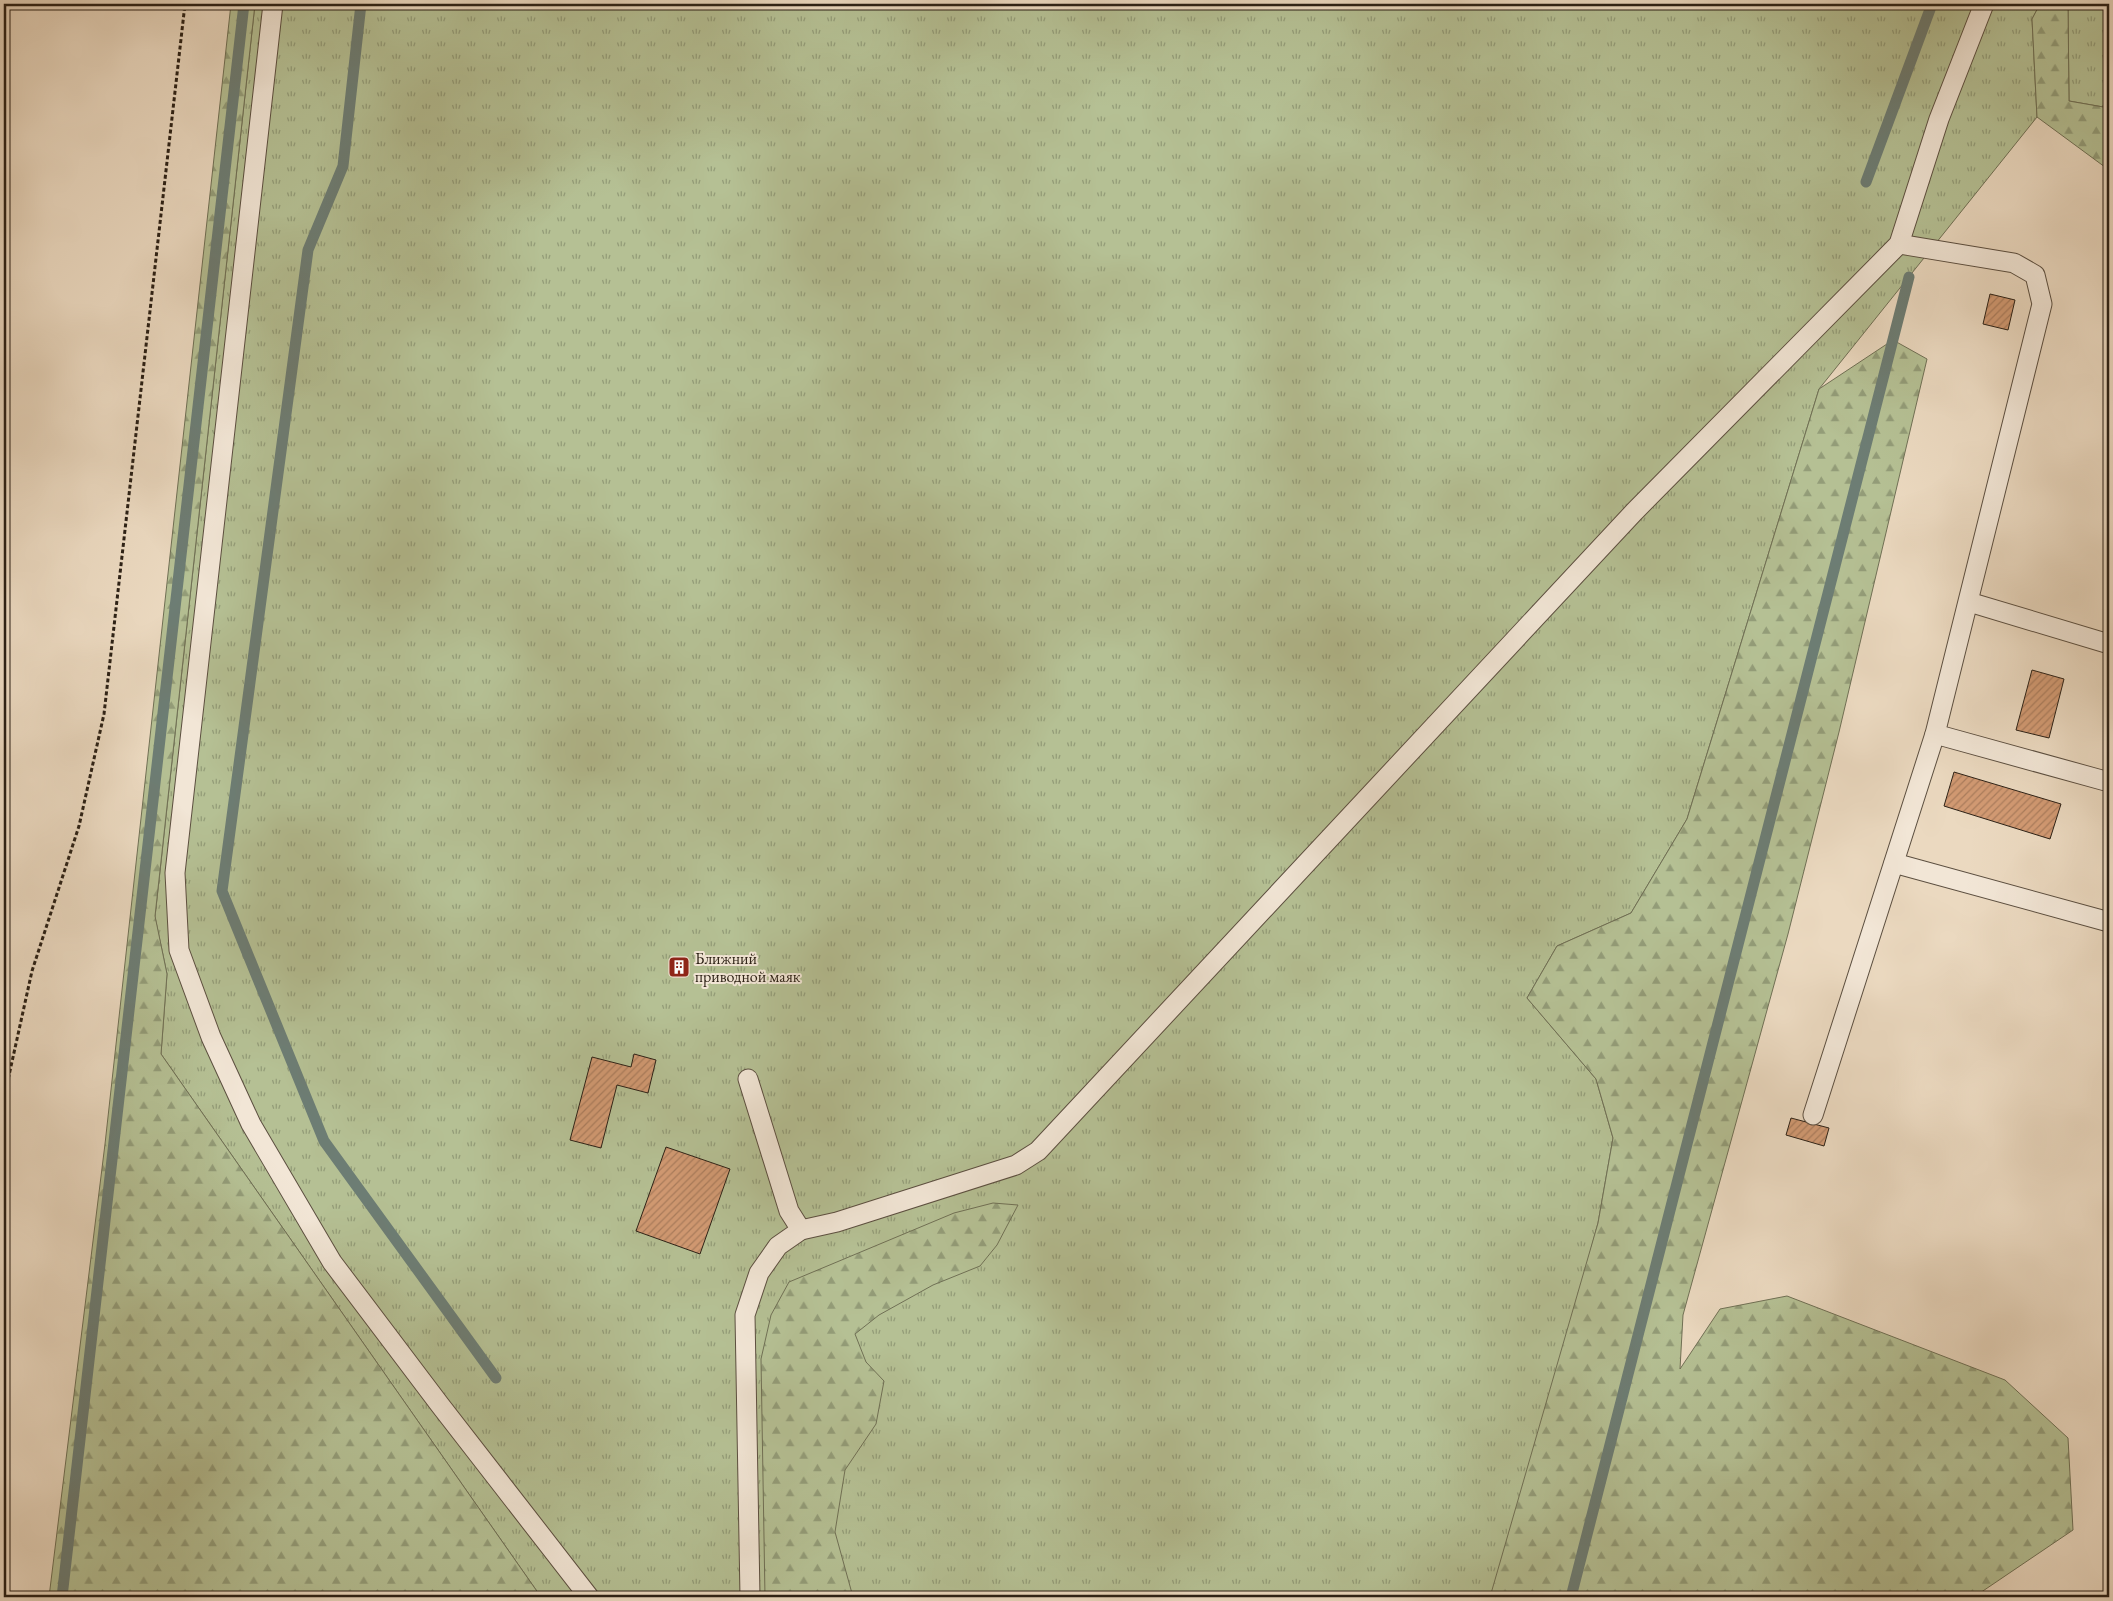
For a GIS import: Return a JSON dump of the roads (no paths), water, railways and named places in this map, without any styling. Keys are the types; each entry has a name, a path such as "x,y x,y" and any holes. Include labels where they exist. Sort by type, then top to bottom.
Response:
{"lane":[{"path":"273,4 174,873 179,950 211,1037 250,1124 332,1262 589,1597"},
{"path":"750,1597 745,1315 759,1273 778,1246 801,1230 837,1222 1016,1166 1038,1151 1634,512 1899,244 1939,119 1984,4"},
{"path":"1813,1115 1935,734 2042,304 2035,275 2014,263 1899,244"},
{"path":"1969,602 2109,644"},
{"path":"1935,734 2109,782"},
{"path":"1894,863 2109,922"},
{"path":"748,1079 789,1211 801,1230"}],"waterway":[{"path":"62,1597 244,4"},
{"path":"361,4 343,166 308,250 222,891 324,1141 496,1378"},
{"path":"1866,182 1932,4"},
{"path":"1571,1597 1909,277"}],"place":[{"name":"Ближний приводной маяк","path":"679,967"}]}
